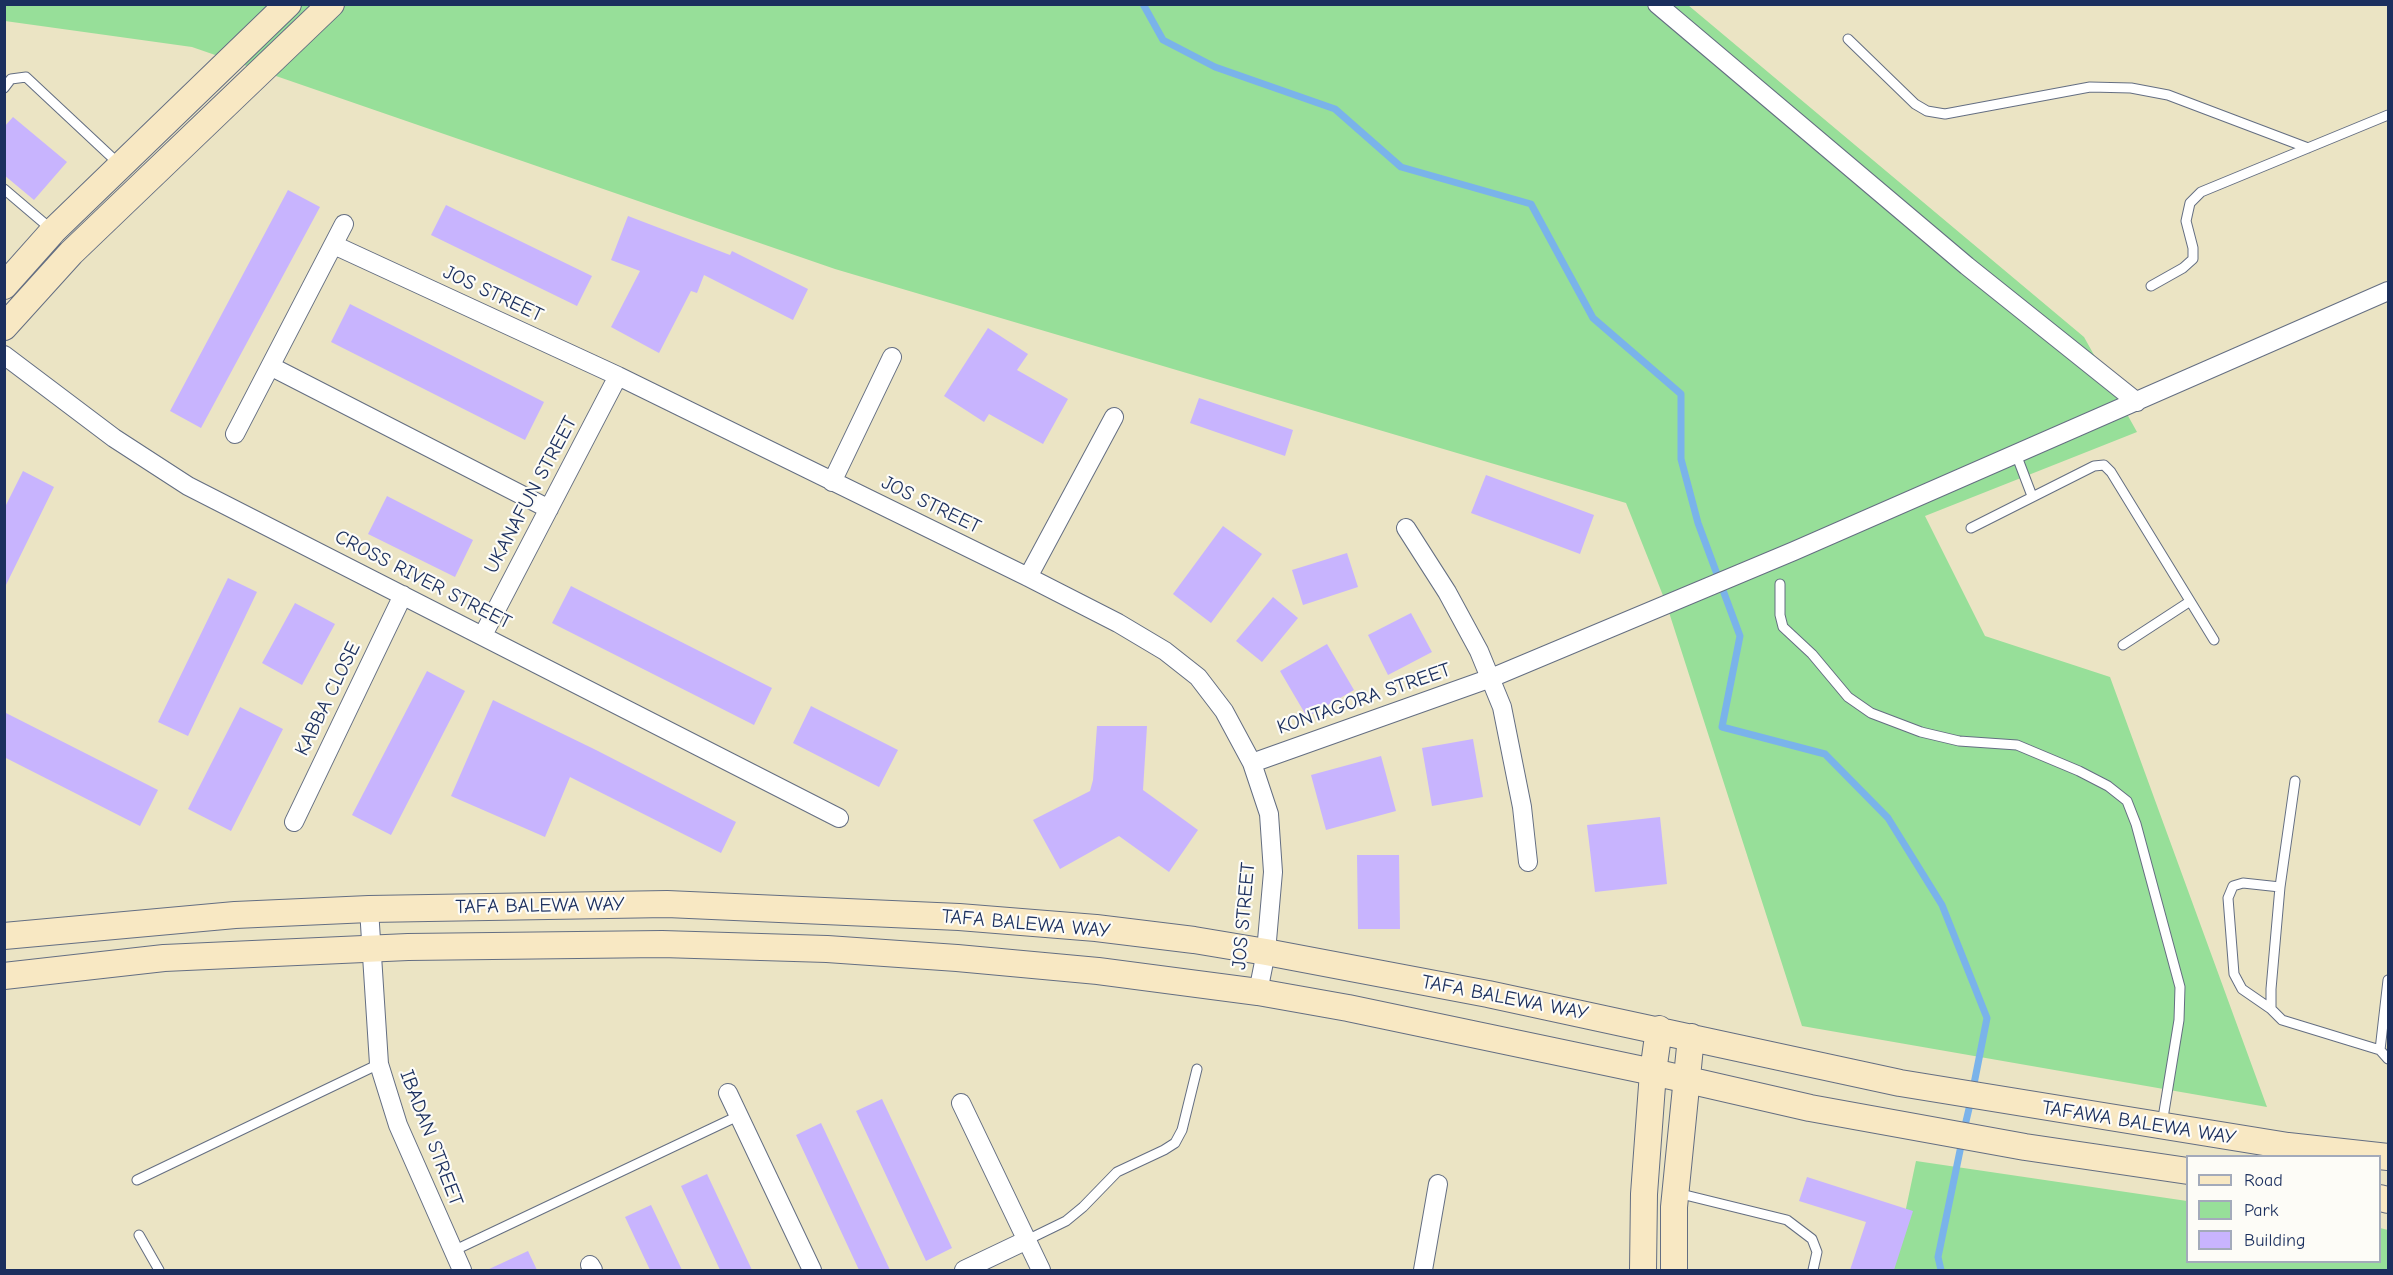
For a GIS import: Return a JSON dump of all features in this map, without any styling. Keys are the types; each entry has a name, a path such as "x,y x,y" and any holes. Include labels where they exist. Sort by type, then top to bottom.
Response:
{"main road":[{"path":"4,286 53,231 288,4"},
{"path":"4,327 71,254 331,4"},
{"name":"TAFA BALEWA WAY","path":"4,936 235,915 369,909 667,904 959,917 1095,928 1194,940 1266,952 1488,994 1659,1029 1900,1083 2032,1106"},
{"name":"TAFA BALEWA WAY","path":"4,976 164,958 371,950 662,944 827,949 1098,971 1258,992 1348,1008 1653,1072 1810,1108 2025,1147"},
{"path":"1643,1270 1644,1194 1653,1072 1659,1029"},
{"path":"1674,1270 1675,1192 1690,1036"},
{"name":"TAFAWA BALEWA WAY","path":"2032,1106 2288,1146 2363,1155"},
{"name":"TAFAWA BALEWA WAY","path":"2025,1147 2186,1171"}],"street":[{"path":"1657,4 1967,267 2137,402"},
{"path":"235,434 272,367 344,224"},
{"name":"JOS STREET","path":"334,245 618,376 1028,577 1165,651 1197,677 1224,711 1252,763 1269,814 1273,872 1266,952 1258,992"},
{"name":"KONTAGORA STREET","path":"1252,763 1491,678 1794,551 2388,291"},
{"name":"CROSS RIVER STREET","path":"4,355 114,438 188,486 839,818"},
{"path":"832,482 891,357"},
{"path":"272,367 549,509"},
{"name":"UKANAFUN STREET","path":"483,635 618,376"},
{"path":"1028,577 1114,417"},
{"path":"1406,528 1447,592 1491,678 1502,707 1522,807 1528,862"},
{"name":"KABBA CLOSE","path":"294,822 403,595"},
{"name":"IBADAN STREET","path":"369,909 379,1064 398,1125 462,1270"},
{"path":"728,1093 812,1270"},
{"path":"961,1103 1041,1270"},
{"path":"1423,1270 1438,1184"},
{"path":"964,1270 1027,1240"}],"lane":[{"path":"1848,39 1915,104 1927,111 1945,114 2090,87 2131,88 2168,95 2308,148"},
{"path":"4,88 11,80 26,77 120,165"},
{"path":"2151,286 2183,268 2193,259 2193,248 2186,221 2190,203 2201,192 2388,115"},
{"path":"4,189 53,231"},
{"path":"2016,454 2032,496"},
{"path":"1971,528 2094,466 2103,465 2111,472 2214,640"},
{"path":"1780,584 1780,615 1783,627 1812,654 1848,697 1871,713 1940,737 1959,741 2017,745 2079,771 2108,786 2127,801 2136,824 2180,987 2179,1020 2162,1126"},
{"path":"2124,645 2189,602"},
{"path":"2271,1009 2280,887 2295,781"},
{"path":"2280,887 2243,883 2233,886 2228,898 2234,974 2242,989 2271,1009 2282,1020 2380,1050 2388,1059"},
{"path":"2380,1050 2388,980"},
{"path":"137,1180 379,1064"},
{"path":"1027,1240 1066,1221 1117,1172 1175,1143 1182,1130 1197,1069"},
{"path":"453,1251 738,1116"},
{"path":"1675,1192 1787,1220 1812,1239 1817,1252 1813,1270"},
{"path":"140,1235 159,1270"}],"green space":[{"path":"5,4 1688,5 2084,337 2137,432 1925,516 1985,636 2110,677 2267,1107 1802,1026 1666,603 1626,503 835,269 192,47 5,21"},
{"path":"1916,1161 2186,1201 2186,1263 2381,1263 2381,1228 2388,1230 2388,1270 1893,1270"}],"building":[{"path":"13,117 67,162 34,200 4,175 4,127"},
{"path":"288,190 320,207 201,428 170,411"},
{"path":"446,205 592,276 577,306 431,235"},
{"path":"628,216 730,255 732,251 808,289 793,320 704,275 697,293 691,291 659,353 611,327 640,271 611,260"},
{"path":"350,304 544,402 525,440 331,342"},
{"path":"988,328 1028,354 1017,370 1068,399 1043,444 989,414 984,422 944,396"},
{"path":"1199,398 1293,430 1285,456 1190,423"},
{"path":"23,471 54,487 4,589 4,509"},
{"path":"1486,475 1594,515 1580,554 1471,513"},
{"path":"387,496 473,540 455,577 368,534"},
{"path":"1223,526 1262,554 1211,623 1173,594"},
{"path":"1347,553 1358,587 1303,605 1292,570"},
{"path":"228,578 257,592 188,736 158,722"},
{"path":"571,586 772,688 754,725 552,623"},
{"path":"1273,597 1298,618 1262,662 1236,641"},
{"path":"295,603 335,624 302,685 262,663"},
{"path":"1411,613 1432,652 1388,675 1368,635"},
{"path":"1327,644 1354,690 1307,717 1280,671"},
{"path":"427,671 465,691 391,835 352,815"},
{"path":"493,700 736,822 721,853 570,777 545,837 451,796"},
{"path":"811,706 898,750 879,787 793,743"},
{"path":"240,707 283,729 231,831 188,809"},
{"path":"4,712 158,790 140,826 4,757"},
{"path":"1097,726 1147,726 1143,790 1198,830 1169,872 1119,836 1060,869 1033,820 1090,791 1093,780"},
{"path":"1473,739 1483,797 1432,806 1422,748"},
{"path":"1381,756 1396,811 1326,830 1311,775"},
{"path":"1660,817 1667,884 1595,892 1587,825"},
{"path":"1357,855 1399,855 1400,929 1358,929"},
{"path":"882,1099 952,1248 926,1261 856,1111"},
{"path":"821,1123 890,1270 859,1270 796,1135"},
{"path":"707,1174 752,1270 720,1270 681,1186"},
{"path":"1807,1177 1913,1211 1894,1270 1850,1270 1866,1222 1799,1201"},
{"path":"651,1205 682,1270 650,1270 625,1217"},
{"path":"528,1251 537,1270 487,1270"}],"waterway":[{"path":"1143,4 1163,40 1215,67 1335,109 1401,167 1531,204 1593,318 1681,394 1681,459 1698,523 1740,636 1722,727 1825,754 1888,818 1942,905 1987,1018 1973,1089"},
{"path":"1964,1130 1971,1100"},
{"path":"1941,1270 1938,1257 1962,1141"}]}
